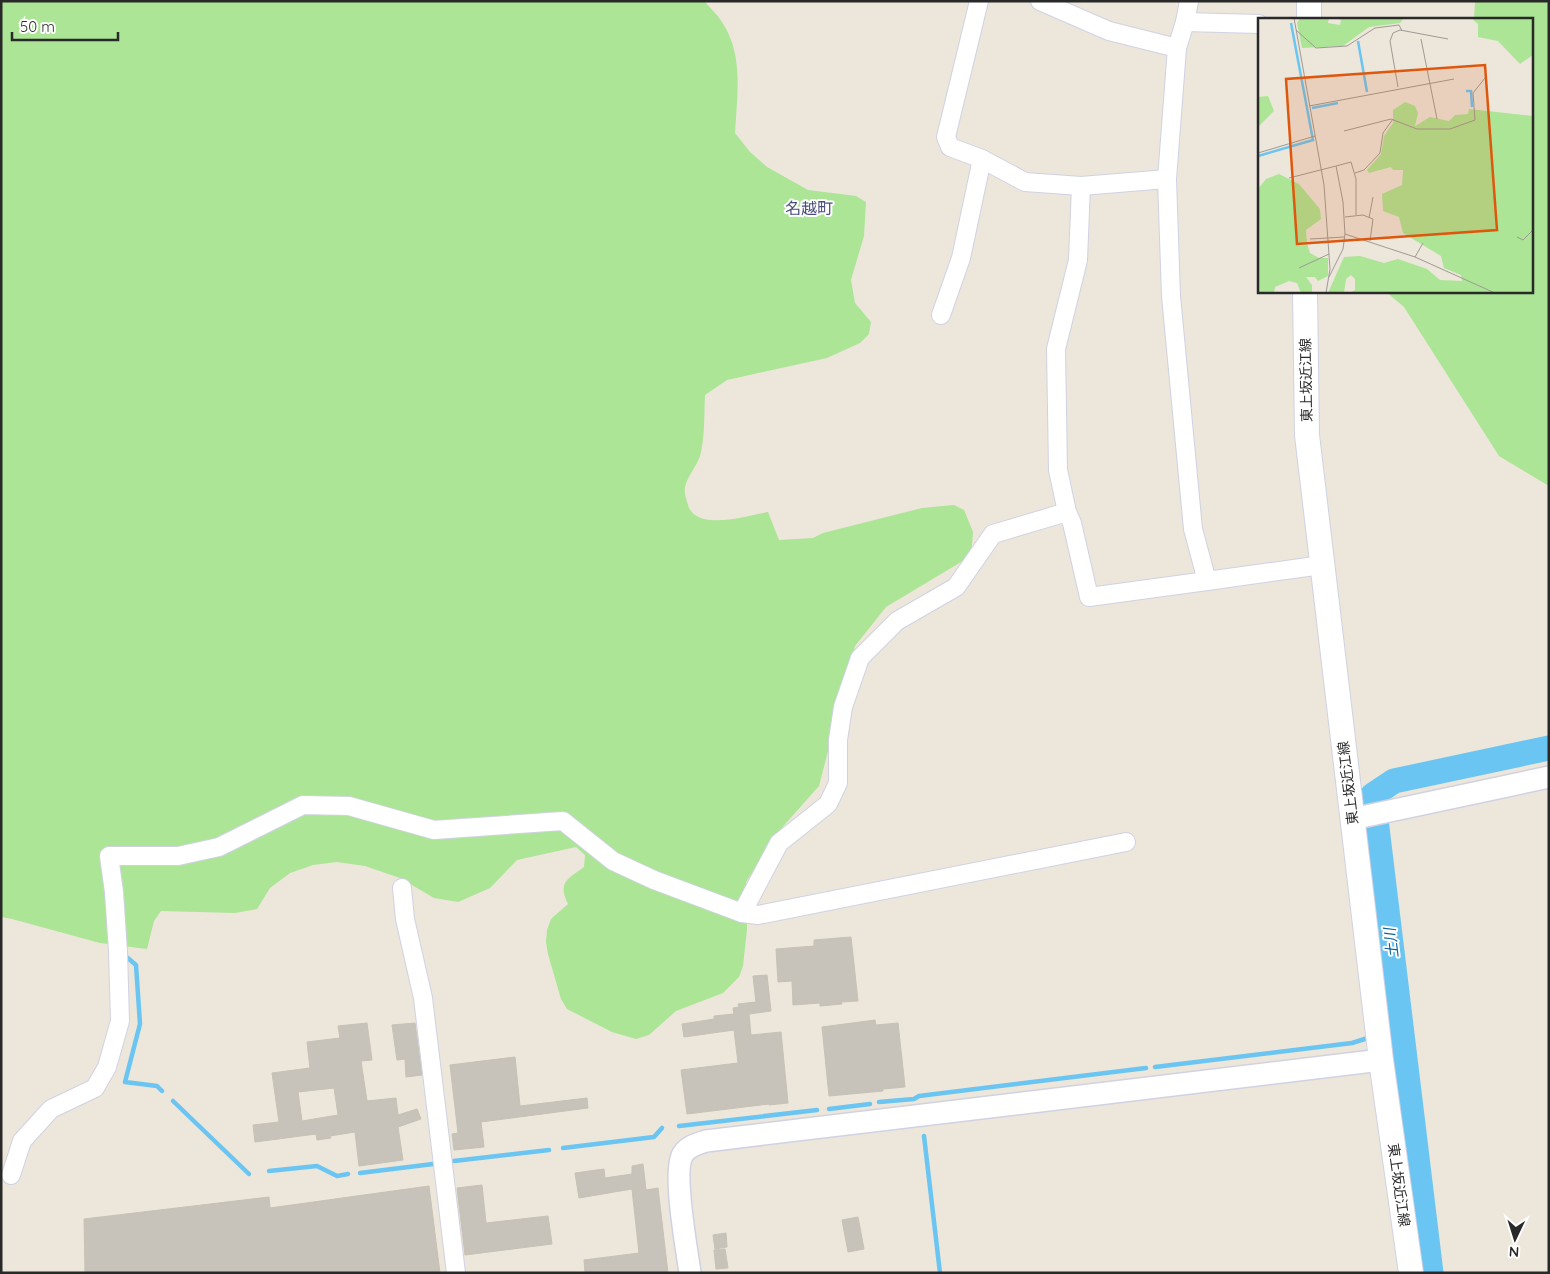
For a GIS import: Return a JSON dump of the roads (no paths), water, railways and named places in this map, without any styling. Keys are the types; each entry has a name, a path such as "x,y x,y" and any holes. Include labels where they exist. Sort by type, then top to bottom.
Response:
{"main road":[{"path":"1309,1 1309,18"},
{"name":"東上坂近江線","path":"1305,292 1307,435 1322,565 1358,817 1379,1046 1411,1273"}],"street":[{"path":"979,1 946,136 950,147 982,160 1025,182 1081,186 1167,179"},
{"path":"1040,1 1109,31 1177,48"},
{"path":"1189,1 1177,48 1167,179 1171,296 1193,529 1207,581"},
{"path":"1185,22 1258,24"},
{"path":"941,315 961,258 982,160"},
{"path":"1081,186 1078,260 1056,349 1058,470 1090,598 1322,565"},
{"path":"742,913 779,843 828,804 838,783 838,740 843,707 860,658 897,621 956,587 993,534 1067,512"},
{"path":"1358,817 1390,812 1549,777"},
{"path":"11,1175 22,1141 51,1109 95,1088 108,1067 120,1021 118,951 114,892 109,856 178,856 219,847 302,805 349,806 434,830 563,821 614,861 654,880 742,913 758,915 1126,842"},
{"path":"402,888 406,919 423,998 456,1273"},
{"path":"690,1273 678,1175 683,1153 693,1145 706,1141 1379,1046"}],"waterway":[{"name":"土川","path":"1431,1273 1373,795 1394,781 1549,748"},
{"path":"123,954 136,965 140,1024 125,1082 157,1086 162,1091"},
{"path":"1386,1034 1402,1030"},
{"path":"1155,1067 1352,1043 1371,1037"},
{"path":"879,1102 1146,1068"},
{"path":"173,1101 249,1174"},
{"path":"829,1109 870,1104"},
{"path":"679,1126 817,1110"},
{"path":"563,1148 654,1137 662,1128"},
{"path":"924,1136 940,1273"},
{"path":"454,1161 549,1150"},
{"path":"360,1173 433,1164"},
{"path":"269,1171 317,1166 337,1176 348,1174"}],"district":[{"name":"名越町","path":"809,208"}]}
